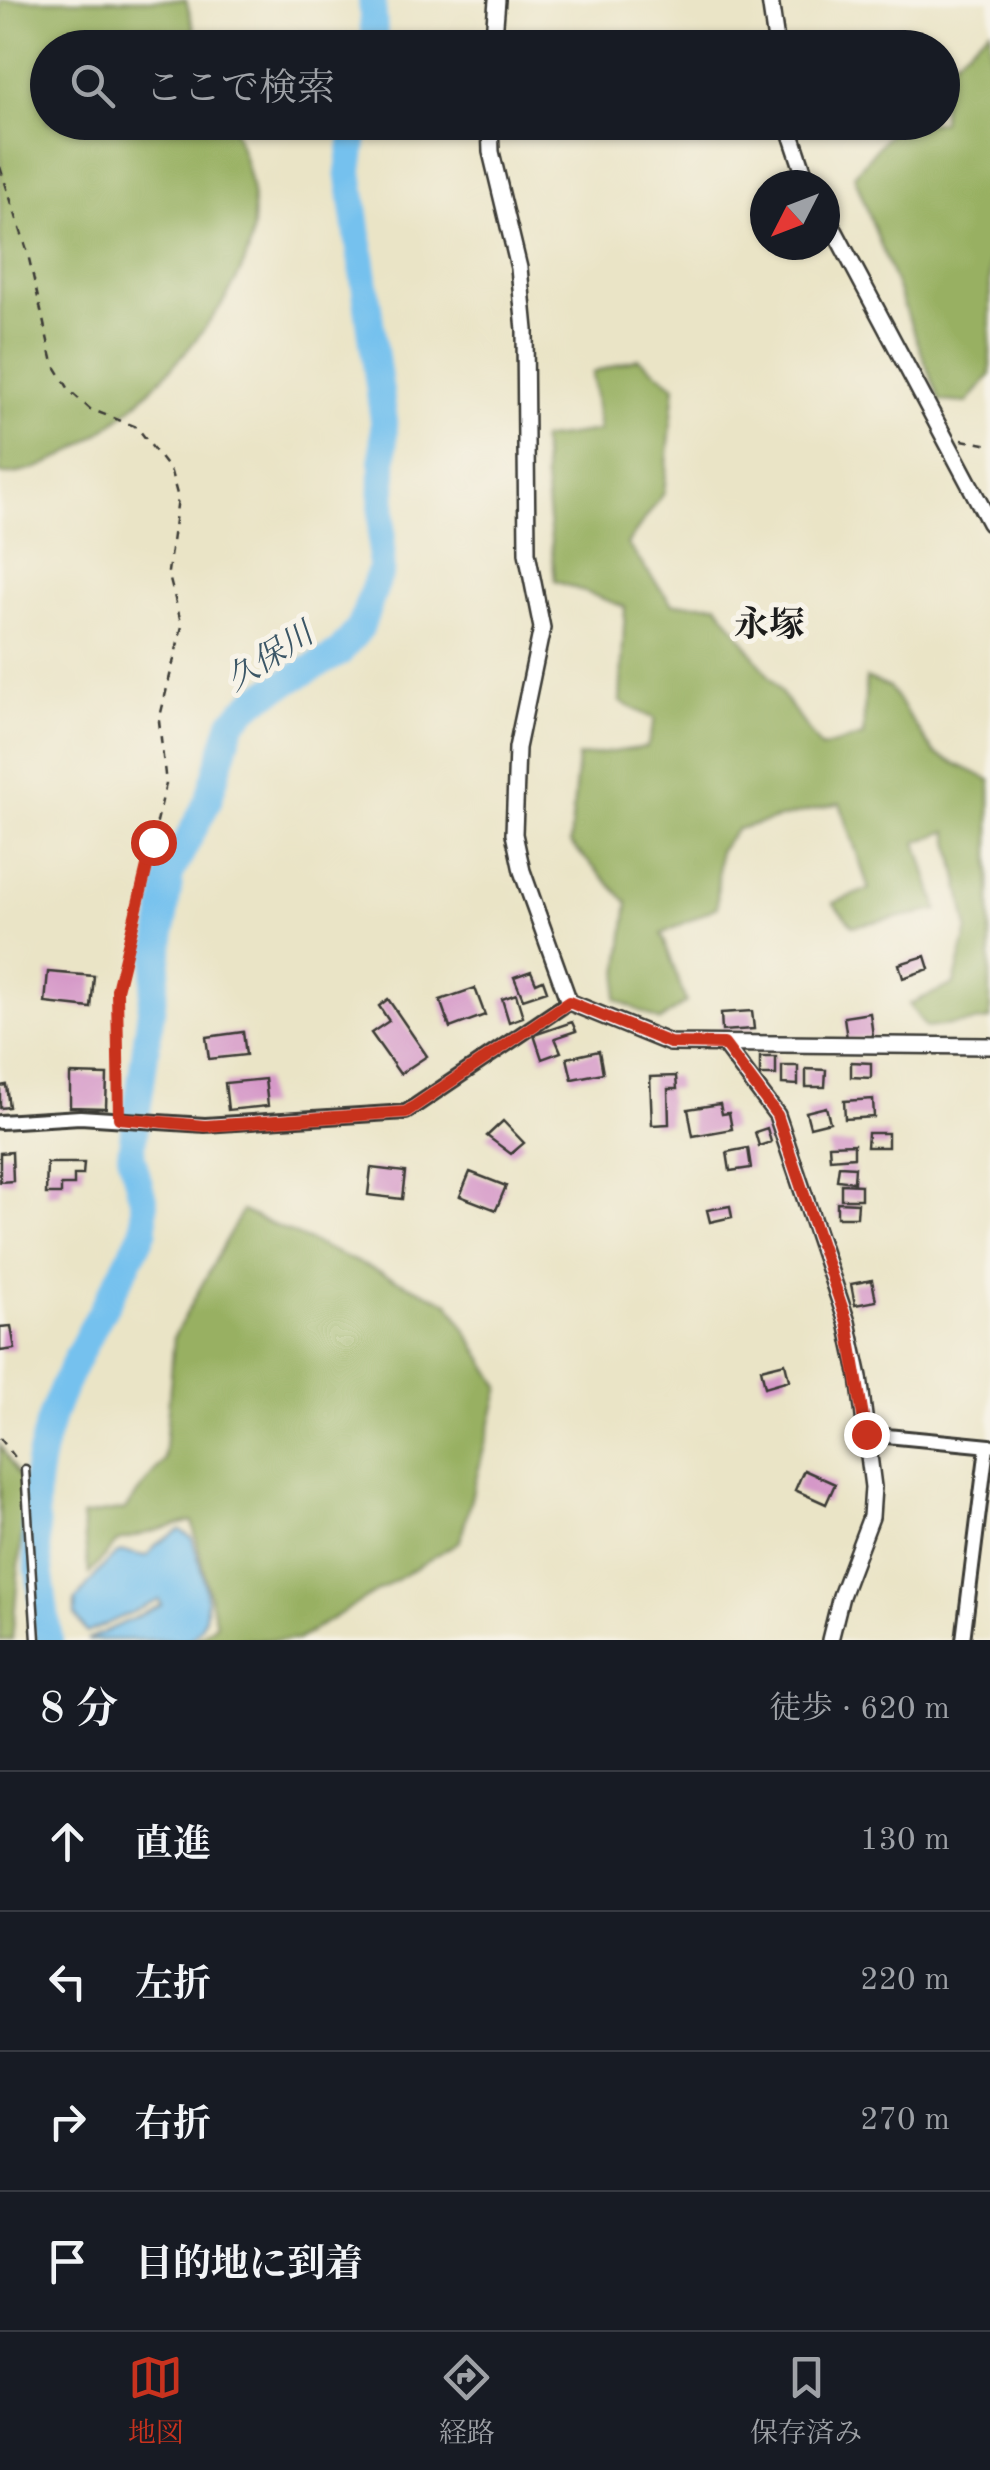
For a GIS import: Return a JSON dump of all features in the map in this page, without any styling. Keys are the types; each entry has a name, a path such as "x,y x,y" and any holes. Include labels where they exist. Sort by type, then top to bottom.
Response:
{"street":[{"path":"495,30 498,0"},
{"path":"770,0 774,30"},
{"path":"491,140 518,268 525,330 527,552 542,628 516,748 514,834 528,887 569,1002 670,1043 990,1046"},
{"path":"792,140 803,170"},
{"path":"840,241 990,524"},
{"path":"0,1122 120,1119 205,1126 406,1112 569,1002"},
{"path":"724,1044 777,1115 847,1322 874,1487 871,1518 841,1596 830,1640"},
{"path":"866,1434 988,1446 963,1640"}],"lane":[{"path":"25,1470 36,1640"}],"path":[{"path":"0,167 27,250 54,363 70,391 90,409 137,427 171,472 178,498 168,572 182,626 159,721 166,784 117,990 120,1119"},
{"path":"945,438 990,445"},
{"path":"0,1438 25,1470"}],"green space":[{"path":"0,0 186,0 194,30 30,30 30,140 238,140 254,210 251,241 239,274 187,351 112,423 72,451 34,469 0,474"},
{"path":"990,29 990,375 967,403 940,401 854,175 884,140 960,140 960,55"},
{"path":"638,358 675,386 664,493 627,544 672,604 717,604 821,748 863,736 866,678 889,687 935,754 990,780 990,1020 926,1028 909,1004 954,984 968,929 948,831 917,842 938,910 853,926 833,903 869,889 840,803 737,829 719,851 717,907 662,934 686,1002 660,1021 616,999 628,903 570,843 578,757 647,747 655,719 620,702 625,607 555,581 541,439 599,431 592,373"},
{"path":"242,1211 449,1303 500,1387 460,1541 297,1640 196,1640 216,1624 192,1521 118,1541 89,1574 82,1516 125,1509 164,1460 174,1336"},
{"path":"0,1445 26,1489 12,1640 0,1640"}],"water":[{"path":"180,1530 192,1538 206,1593 204,1620 198,1631 188,1640 87,1640 162,1605 159,1600 87,1633 75,1615 75,1600 117,1554 147,1556 157,1544"}],"building":[{"path":"925,956 929,969 903,978 899,964"},
{"path":"531,971 536,983 543,980 547,991 523,999 514,977"},
{"path":"48,972 94,976 91,1008 45,1003"},
{"path":"475,988 485,1015 450,1028 440,1000"},
{"path":"516,994 523,1017 509,1022 502,999"},
{"path":"388,999 427,1056 400,1074 371,1033 389,1021 379,1006"},
{"path":"752,1011 754,1029 722,1031 721,1013"},
{"path":"870,1013 873,1036 847,1039 844,1017"},
{"path":"572,1022 576,1031 555,1038 561,1052 542,1059 534,1035"},
{"path":"243,1032 246,1055 209,1059 206,1037"},
{"path":"599,1051 603,1073 572,1079 567,1058"},
{"path":"760,1057 776,1057 776,1075 760,1075"},
{"path":"851,1062 871,1063 871,1078 851,1077"},
{"path":"782,1066 798,1066 798,1085 782,1084"},
{"path":"806,1069 826,1070 825,1087 806,1087"},
{"path":"70,1074 107,1075 106,1108 70,1107"},
{"path":"676,1076 677,1089 668,1089 669,1124 652,1125 650,1077"},
{"path":"265,1079 268,1106 228,1110 225,1083"},
{"path":"6,1085 9,1107 0,1108 0,1086"},
{"path":"873,1099 874,1117 845,1119 844,1101"},
{"path":"720,1104 722,1114 729,1113 732,1129 693,1136 688,1109"},
{"path":"826,1107 830,1122 810,1127 806,1112"},
{"path":"503,1121 524,1143 511,1154 487,1136"},
{"path":"767,1128 771,1142 759,1146 755,1132"},
{"path":"868,1133 888,1133 888,1147 867,1147"},
{"path":"854,1144 854,1157 830,1159 829,1145"},
{"path":"748,1148 751,1168 730,1171 727,1152"},
{"path":"12,1152 13,1181 0,1182 0,1153"},
{"path":"47,1163 84,1163 83,1175 74,1175 74,1185 61,1185 61,1194 46,1194"},
{"path":"839,1166 855,1167 854,1182 837,1180"},
{"path":"371,1168 405,1172 402,1199 368,1195"},
{"path":"470,1172 506,1186 496,1210 460,1196"},
{"path":"841,1184 861,1185 861,1199 841,1199"},
{"path":"837,1202 858,1203 857,1217 837,1217"},
{"path":"730,1206 732,1217 710,1222 707,1210"},
{"path":"872,1280 876,1301 855,1305 851,1284"},
{"path":"11,1326 15,1349 0,1351 0,1327"},
{"path":"785,1363 789,1380 765,1387 761,1369"},
{"path":"804,1470 835,1484 826,1504 795,1490"}],"waterway":[{"name":"久保川","path":"372,0 374,30"},
{"name":"久保川","path":"49,1640 35,1505 41,1452 64,1386 144,1230 144,1203 131,1154 170,874 208,801 232,722 256,699 339,653 360,628 381,569 384,421 349,171 353,140"}],"district":[{"name":"永塚","path":"769,624"}],"route":[{"path":"153,842 117,990 119,1118 205,1126 406,1112 569,1002 670,1043 724,1044 777,1115 790,1150 847,1322 866,1434"}]}
